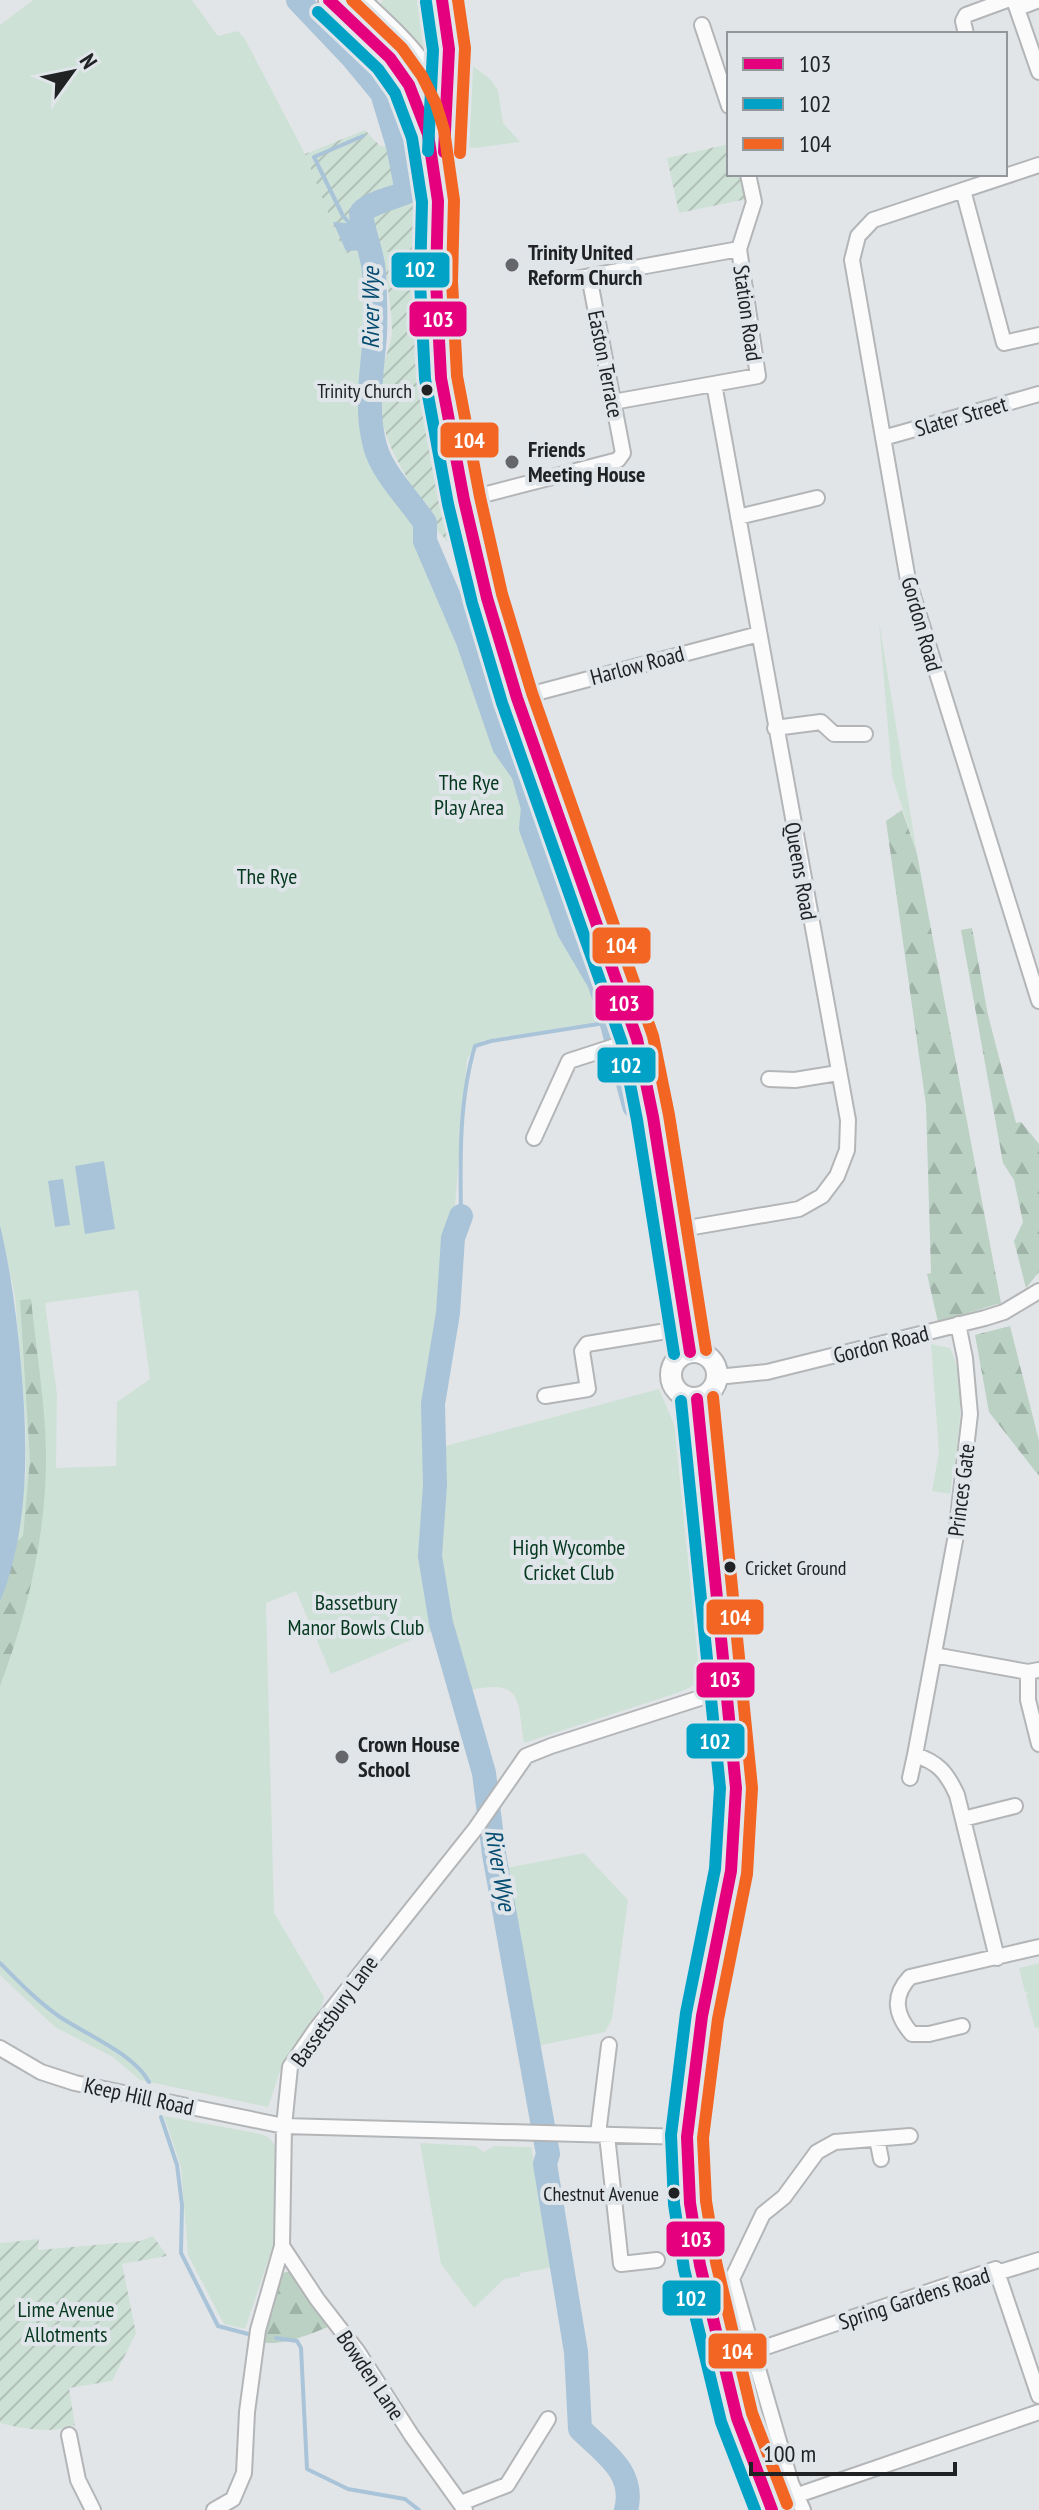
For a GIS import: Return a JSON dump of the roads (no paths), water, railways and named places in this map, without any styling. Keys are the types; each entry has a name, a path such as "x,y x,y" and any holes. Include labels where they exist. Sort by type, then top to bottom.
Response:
{"main road":[{"path":"329,0 390,58 409,85 428,134 438,201"},
{"path":"359,0 409,47 431,80 444,119 446,130 438,201 436,281 441,378 464,500 487,598 517,698 637,1039 653,1117 690,1352"},
{"path":"690,1352 698,1352 712,1360 717,1377 711,1392 697,1399 677,1392 671,1381 672,1366 690,1352"},
{"path":"697,1399 736,1788 731,1871 702,2016 687,2137 690,2203 703,2280 737,2418 772,2510"}],"street":[{"path":"442,0 449,49 444,119"},
{"path":"966,32 963,21 966,15 1039,0"},
{"path":"1013,3 1039,72"},
{"path":"702,25 727,100"},
{"path":"1007,171 1039,165"},
{"path":"569,280 739,249 754,202 748,176"},
{"path":"995,176 963,190 1004,343 1039,335"},
{"name":"Gordon Road","path":"963,190 873,220 858,236 852,260 908,580 1039,1001"},
{"name":"Station Road","path":"714,384 758,376 739,249"},
{"name":"Easton Terrace","path":"464,500 618,460 623,453 589,276"},
{"path":"613,402 714,384"},
{"name":"Queens Road","path":"670,1231 799,1209 822,1196 837,1176 847,1150 848,1120 714,384"},
{"name":"Slater Street","path":"883,438 1039,394"},
{"path":"738,517 817,498"},
{"name":"Harlow Road","path":"517,698 700,647 759,634"},
{"path":"775,728 821,722 834,734 865,734"},
{"path":"534,1138 569,1061 637,1039"},
{"path":"769,1079 795,1080 838,1073"},
{"name":"Gordon Road","path":"717,1377 767,1372 1004,1312 1039,1291"},
{"name":"Princes Gate","path":"910,1778 956,1535 970,1414 965,1358 958,1324"},
{"path":"545,1396 588,1389 582,1351 587,1344 685,1328"},
{"path":"934,1655 1034,1671 1028,1700 1039,1744"},
{"name":"Bassetsbury Lane","path":"214,2510 233,2499 244,2473 247,2412 258,2330 282,2246 284,2126 290,2067 316,2029 476,1828 526,1756 728,1689"},
{"path":"915,1755 933,1761 949,1777 963,1819 997,1958"},
{"path":"963,1819 1015,1806"},
{"path":"962,2026 929,2034 912,2034 902,2023 898,2006 899,1989 910,1977 1039,1947"},
{"path":"609,2045 603,2134 621,2264 657,2260"},
{"name":"Keep Hill Road","path":"0,2048 41,2072 75,2083 284,2126"},
{"path":"284,2126 687,2137"},
{"path":"803,2510 795,2496 732,2279 763,2214 784,2197 817,2152 835,2142 910,2136"},
{"path":"877,2139 881,2159"},
{"name":"Bowden Lane","path":"282,2246 463,2506 507,2485 548,2419"},
{"path":"1000,2272 1039,2260"},
{"name":"Spring Gardens Road","path":"751,2352 992,2269 1000,2272 1039,2396"},
{"path":"703,2280 732,2279"},
{"path":"795,2496 1039,2412"},
{"path":"69,2435 78,2480 93,2510"}],"water":[{"path":"364,217 369,219 372,227 369,250 346,251 333,222 356,224"},
{"path":"104,1161 115,1229 85,1234 75,1166"},
{"path":"63,1179 70,1225 55,1227 48,1181"},
{"path":"0,1225 18,1330 25,1456 22,1515 10,1573 0,1602"}],"waterway":[{"name":"River Wye","path":"298,0 382,93 398,146 407,192 376,203 361,213 374,273 375,327 370,404 375,446 390,476 425,523 425,541 468,641 504,746 523,773 533,808 531,828 569,931 599,982 634,1106"},
{"path":"353,227 343,216 314,157 363,136"},
{"path":"461,1216 463,1108 475,1046 611,1022"},
{"name":"River Wye","path":"461,1216 453,1238 448,1313 433,1404 435,1485 430,1556 441,1623 484,1773 494,1854 548,2154 545,2164 576,2352 580,2429 608,2455 622,2474 628,2497 626,2510"},
{"path":"0,1963 44,2005 121,2054 149,2082"},
{"path":"161,2117 177,2165 182,2205 181,2253 218,2326 252,2335"},
{"path":"276,2338 297,2341 301,2348 307,2469 348,2489 405,2499 419,2510"}],"place":[{"name":"Trinity United Reform Church","path":"512,265"},
{"name":"Trinity Church","path":"427,390"},
{"name":"Friends Meeting House","path":"512,462"},
{"name":"Cricket Ground","path":"730,1567"},
{"name":"Crown House School","path":"342,1757"},
{"name":"Chestnut Avenue","path":"674,2193"}],"park label":[{"name":"The Rye Play Area","path":"469,794"},
{"name":"The Rye","path":"267,876"},
{"name":"High Wycombe Cricket Club","path":"569,1560"},
{"name":"Bassetbury Manor Bowls Club","path":"356,1614"},
{"name":"Lime Avenue Allotments","path":"66,2322"}]}
